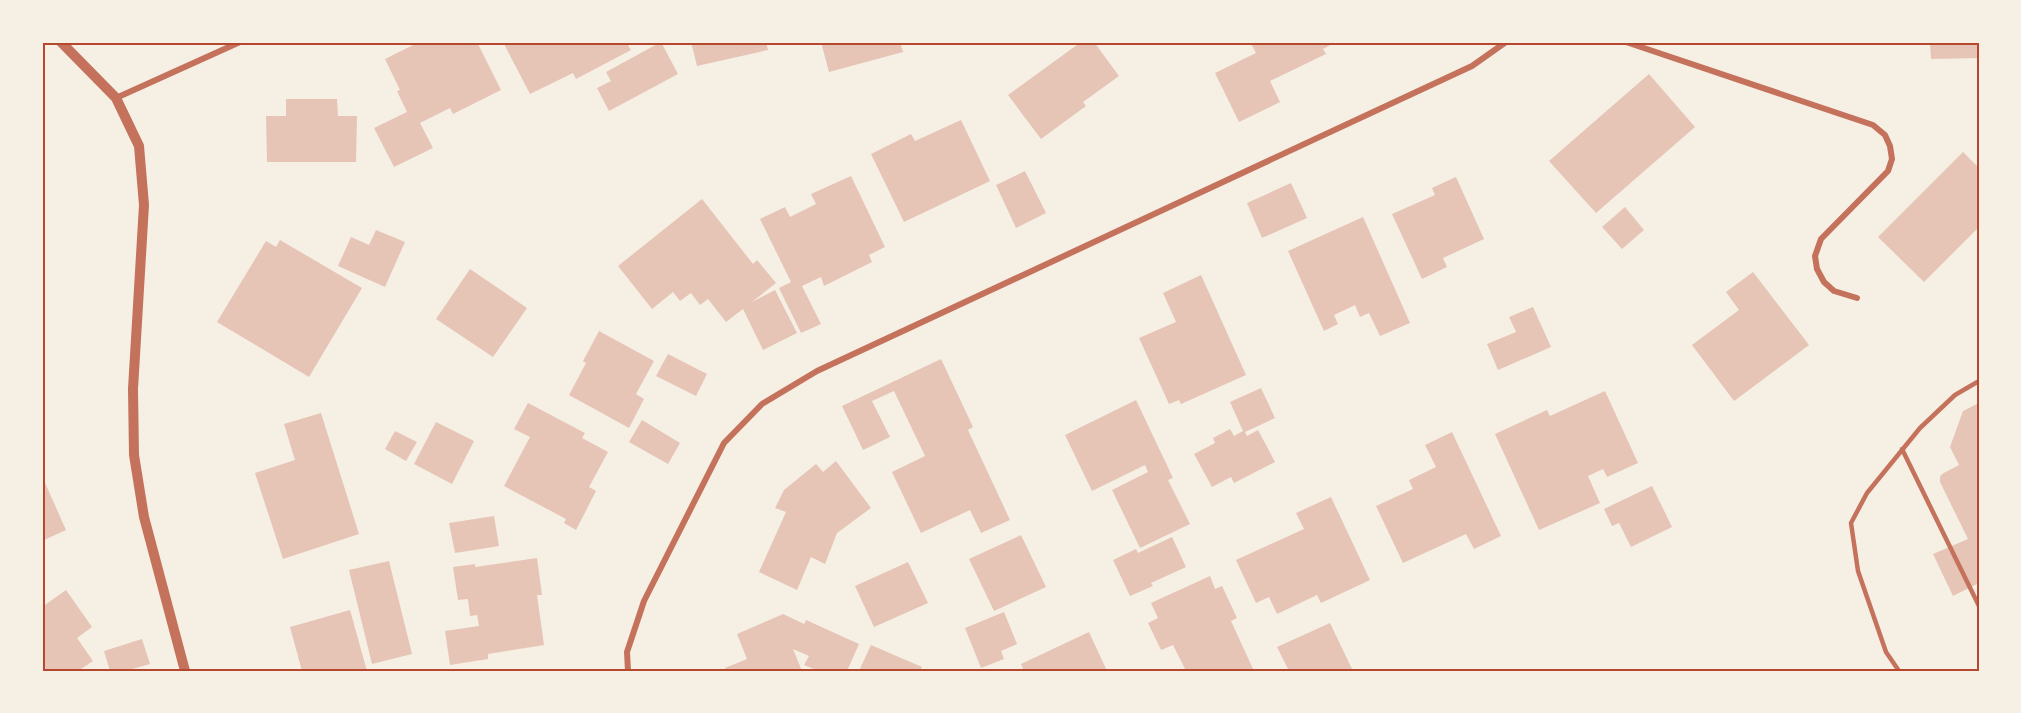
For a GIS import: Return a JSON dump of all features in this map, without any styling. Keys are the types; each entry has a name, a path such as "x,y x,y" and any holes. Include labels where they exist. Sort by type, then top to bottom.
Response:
{"street":[{"path":"61,42 116,98 139,146 144,205 132,389 134,455 144,518 185,671"},
{"path":"116,98 240,42"},
{"path":"628,671 627,652 644,601 724,443 762,404 817,371 1472,66 1506,42"},
{"path":"1626,42 1873,125 1885,135 1892,159 1888,171 1821,239 1815,256 1817,269 1824,282 1834,291 1857,298"}],"lane":[{"path":"1899,671 1886,652 1858,571 1851,523 1867,493 1920,428 1956,395 1979,381"},
{"path":"1902,449 1979,606"}],"building":[{"path":"419,42 477,42 501,90 453,114 450,108 420,123 433,148 394,167 374,128 407,112 397,91 400,90 385,59"},
{"path":"503,42 633,42 628,45 631,50 576,79 573,73 530,94"},
{"path":"661,42 678,74 609,111 597,88 611,81 606,72"},
{"path":"691,42 766,42 768,50 697,66"},
{"path":"821,42 900,42 903,52 829,72"},
{"path":"1081,42 1094,42 1119,76 1083,102 1086,106 1041,139 1008,95"},
{"path":"1250,42 1336,42 1323,49 1326,54 1270,81 1280,102 1239,122 1215,73 1256,53"},
{"path":"1930,42 1979,42 1979,58 1931,59"},
{"path":"1649,74 1695,127 1596,213 1549,161"},
{"path":"286,99 337,99 338,116 357,116 356,162 267,162 266,116 286,116"},
{"path":"961,120 990,181 904,222 871,154 911,134 915,141"},
{"path":"1963,152 1979,168 1979,227 1924,282 1878,237"},
{"path":"1025,171 1046,213 1016,228 996,185"},
{"path":"851,176 885,247 869,255 872,262 824,286 821,277 802,286 821,324 801,333 779,288 791,282 760,219 785,207 790,217 816,204 811,194"},
{"path":"1456,177 1484,239 1443,258 1447,267 1422,279 1392,214 1435,195 1432,188"},
{"path":"1291,183 1307,218 1262,238 1247,203"},
{"path":"702,199 753,264 757,260 776,283 752,302 775,290 797,333 763,350 743,309 726,322 708,299 700,305 691,293 680,301 673,292 652,309 618,266"},
{"path":"1625,207 1644,230 1622,249 1602,227"},
{"path":"1363,217 1410,323 1380,336 1369,313 1360,317 1355,305 1334,315 1338,324 1324,331 1288,251"},
{"path":"376,230 405,242 385,287 338,266 351,237 369,245"},
{"path":"280,240 362,288 309,377 217,322 266,241 276,247"},
{"path":"470,269 527,308 493,357 436,319"},
{"path":"1753,272 1809,345 1734,401 1692,345 1739,310 1726,292"},
{"path":"1201,275 1246,375 1181,404 1179,400 1169,404 1139,338 1176,322 1163,293"},
{"path":"1533,307 1551,347 1498,370 1487,344 1516,332 1509,317"},
{"path":"599,331 654,361 636,394 644,399 629,428 569,395 586,363 583,361"},
{"path":"668,354 707,374 696,396 656,376"},
{"path":"941,359 973,427 968,430 1010,520 981,533 970,510 921,533 892,472 925,456 894,391 872,401 890,437 863,450 842,406"},
{"path":"1261,388 1275,418 1245,432 1247,436 1258,430 1275,462 1234,483 1231,477 1212,487 1194,454 1215,443 1213,438 1230,429 1234,436 1243,431 1230,402"},
{"path":"1605,391 1638,463 1607,477 1603,469 1588,476 1600,503 1539,530 1495,434 1547,410 1550,416"},
{"path":"1136,400 1173,478 1168,480 1190,524 1140,548 1112,490 1148,472 1145,465 1092,491 1065,435"},
{"path":"528,403 585,433 582,438 608,452 589,487 596,491 576,530 564,523 566,519 504,486 530,437 514,429"},
{"path":"1979,403 1979,583 1953,596 1933,554 1968,539 1940,482 1940,477 1959,465 1950,447 1963,411"},
{"path":"321,413 359,534 283,559 255,473 295,460 284,424"},
{"path":"642,420 680,443 668,464 629,442"},
{"path":"436,422 474,441 452,484 414,464"},
{"path":"395,431 417,442 406,461 385,449"},
{"path":"1452,432 1501,536 1474,549 1466,534 1403,563 1376,506 1413,489 1409,480 1436,467 1425,445"},
{"path":"836,461 871,508 837,533 825,564 811,557 797,590 759,572 786,512 775,508 784,490 816,464 823,472"},
{"path":"42,476 66,530 42,541"},
{"path":"1652,486 1672,527 1631,547 1619,523 1612,526 1604,509"},
{"path":"1331,497 1370,580 1321,603 1317,595 1277,614 1269,597 1256,603 1236,560 1304,529 1296,513"},
{"path":"494,516 499,546 455,553 449,523"},
{"path":"1021,535 1046,587 994,611 969,559"},
{"path":"1172,537 1186,567 1151,583 1153,586 1130,596 1113,560 1136,549 1138,553"},
{"path":"537,558 542,595 537,595 544,645 488,654 488,659 450,665 445,631 479,626 477,615 470,616 468,599 458,600 453,567 475,564 475,567"},
{"path":"389,561 412,654 372,664 349,570"},
{"path":"908,562 928,603 874,627 855,586"},
{"path":"1210,576 1215,589 1222,586 1237,618 1231,621 1254,671 1186,671 1173,645 1161,650 1148,623 1158,618 1151,603"},
{"path":"66,590 92,627 77,638 93,661 78,671 42,671 42,607"},
{"path":"350,610 367,671 302,671 290,627"},
{"path":"1004,612 1017,644 1001,651 1004,659 981,668 965,628"},
{"path":"783,614 804,624 806,620 859,644 847,671 819,671 804,665 809,656 793,649 802,671 727,671 725,668 747,659 737,634"},
{"path":"1330,623 1353,671 1289,671 1277,647"},
{"path":"1089,632 1107,671 1024,671 1021,664"},
{"path":"142,639 150,664 125,671 110,671 104,651"},
{"path":"871,645 922,667 920,671 859,671"}]}
